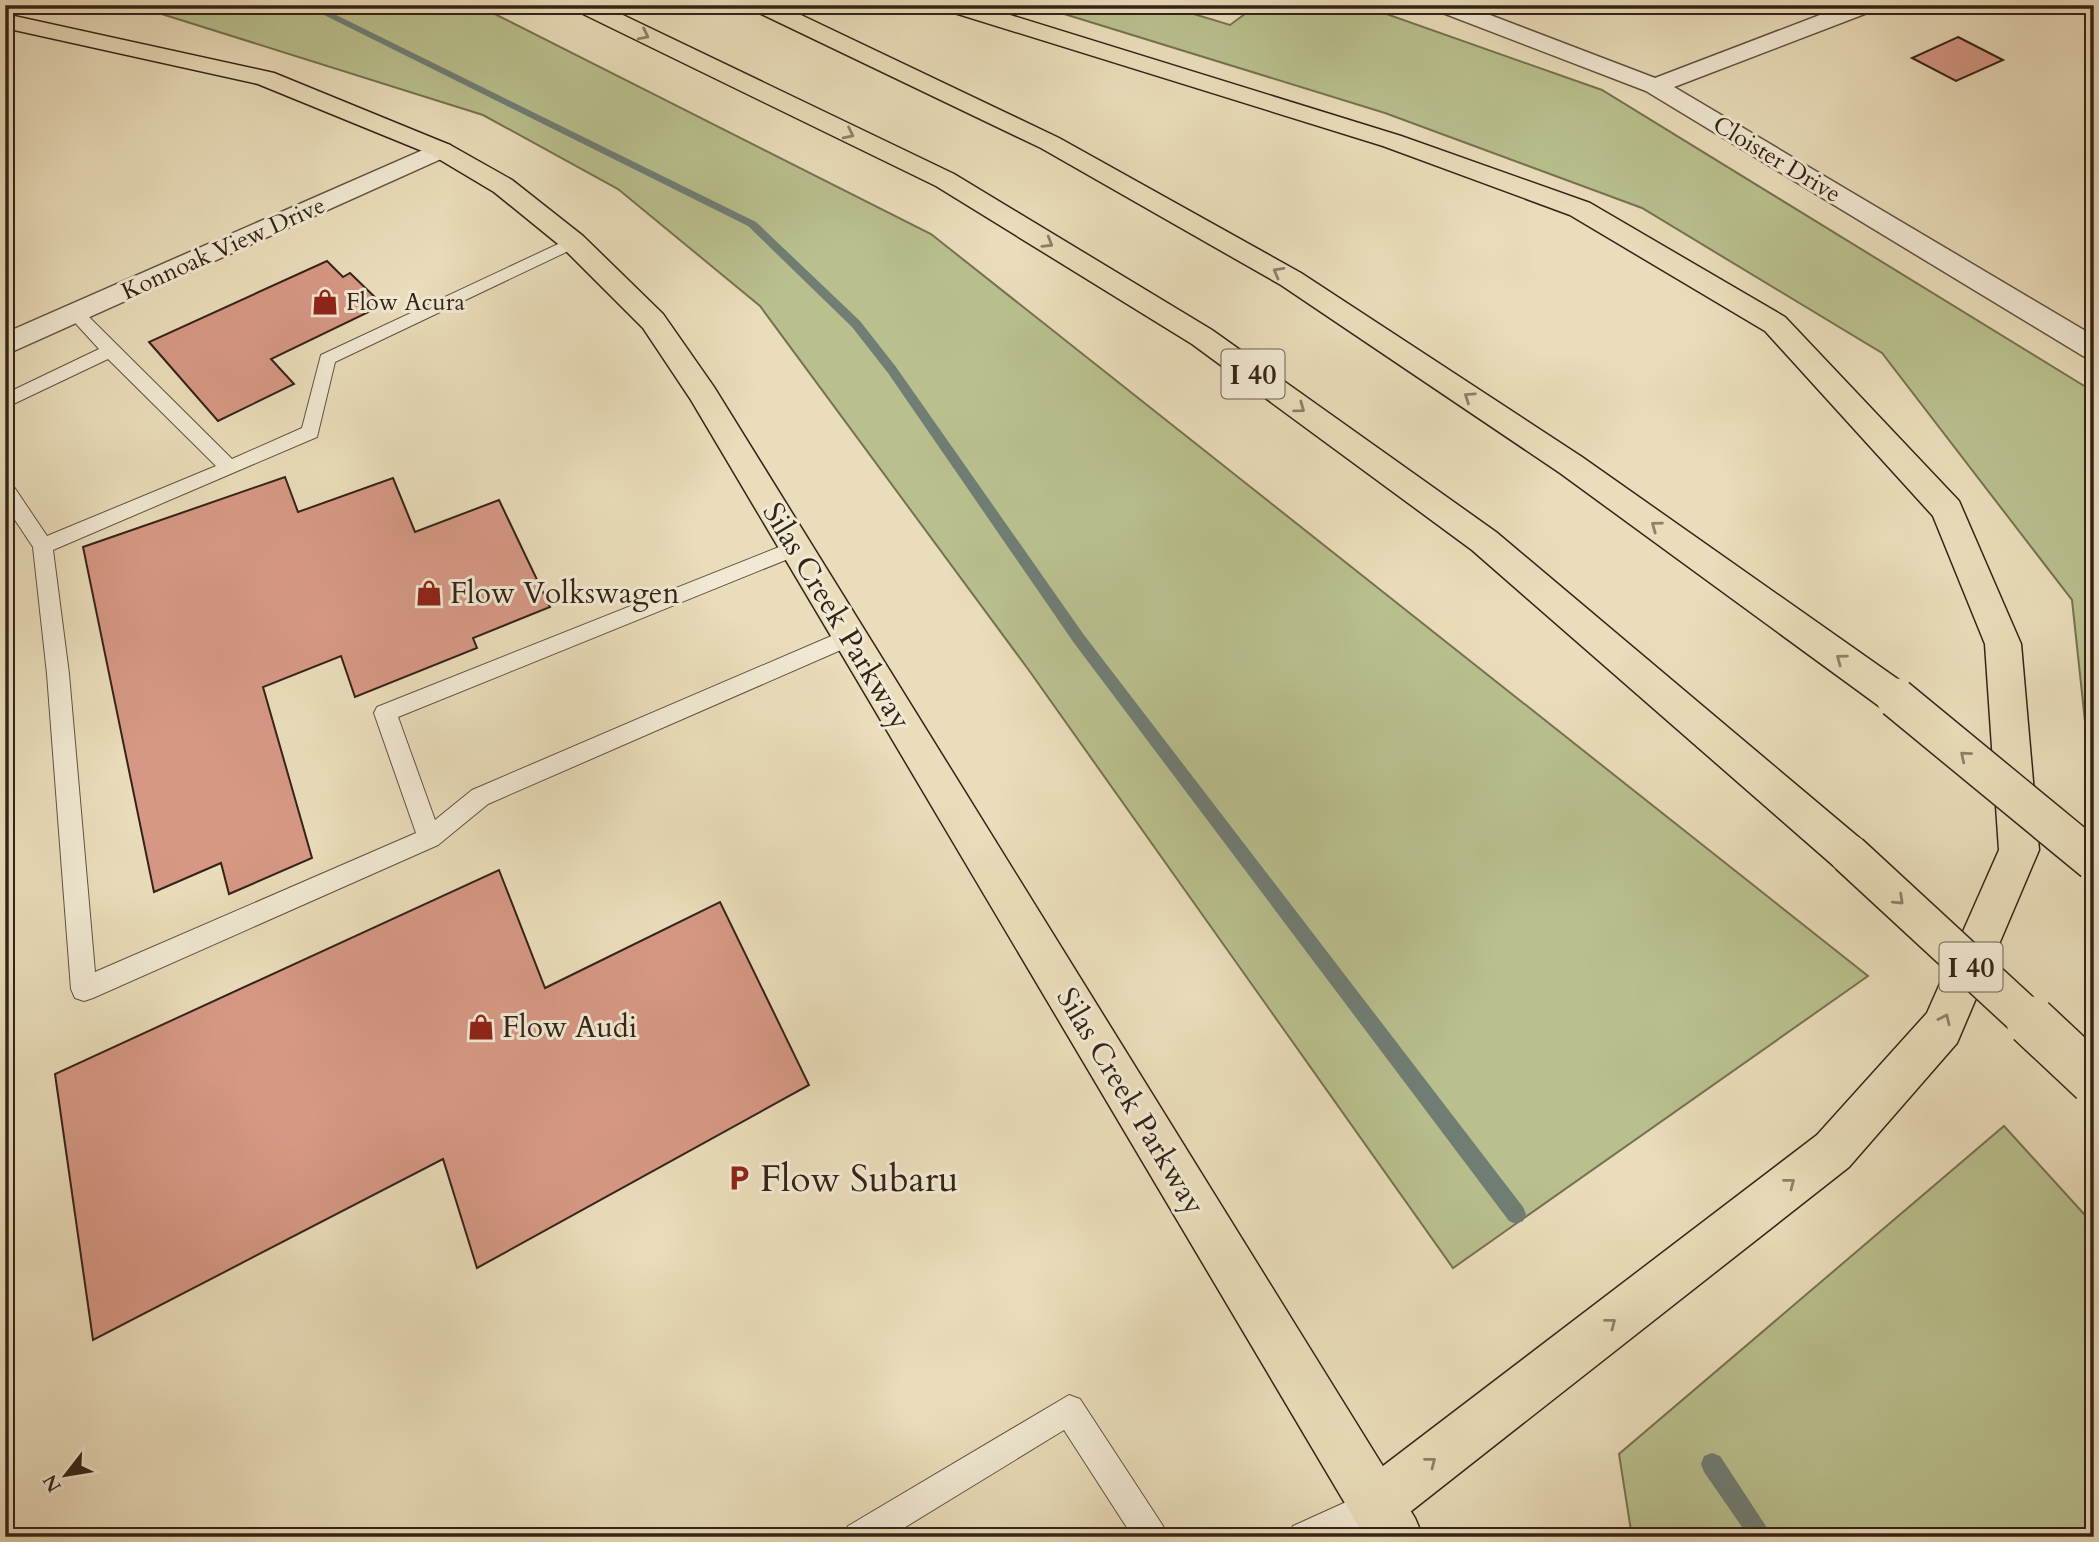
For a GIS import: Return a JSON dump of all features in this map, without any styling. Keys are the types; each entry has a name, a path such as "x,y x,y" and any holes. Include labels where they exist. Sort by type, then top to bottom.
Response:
{"main road":[{"name":"I 40","path":"583,5 945,180 1202,337 1484,541 1849,854 2094,1080"},
{"path":"761,5 1050,143 1291,279 1571,465 1896,698 2094,862"},
{"path":"953,5 1392,141 1580,209 1775,324 1947,510 2003,644 2019,850 1942,1028 1833,1151 1387,1520"},
{"name":"Silas Creek Parkway","path":"5,21 264,78 441,150 503,186 573,242 653,321 688,370 1387,1520"}],"street":[{"name":"Cloister Drive","path":"1443,5 1655,86 2094,349"},
{"path":"1655,86 1867,5"},
{"name":"Konnoak View Drive","path":"8,343 441,150"}],"lane":[{"path":"43,546 310,432 327,359 573,242"},
{"path":"76,313 110,351 230,468"},
{"path":"5,402 110,351"},
{"path":"5,489 43,546 58,674 84,989 430,838 480,797 850,637"},
{"path":"430,838 385,713 796,548"},
{"path":"859,1537 1069,1410 1152,1537"},
{"path":"1304,1537 1387,1520"}],"green space":[{"path":"133,5 477,5 931,234 1868,976 1453,1268 1028,669 760,306 618,189 483,115"},
{"path":"1035,5 1164,5 1230,25 1257,5 1361,5 1602,90 2094,392 2094,772 2090,768 2072,600 1882,353 1642,208 1385,113"},
{"path":"2004,1126 2094,1225 2094,1537 1632,1537 1619,1454"}],"building":[{"path":"1958,37 2003,60 1956,81 1912,58"},
{"path":"327,261 343,277 350,273 383,305 271,359 294,384 218,421 149,342"},
{"path":"285,477 298,512 393,478 415,532 499,500 550,607 473,638 477,648 355,697 341,656 263,687 312,858 229,894 221,863 154,892 83,547"},
{"path":"499,870 545,988 720,902 809,1085 477,1268 443,1159 93,1340 55,1074"}],"waterway":[{"path":"308,5 752,224 856,324 892,370 1079,639 1516,1214"},
{"path":"1712,1464 1762,1537"}],"place":[{"name":"Flow Acura","path":"325,302"},
{"name":"Flow Volkswagen","path":"429,593"},
{"name":"Flow Audi","path":"481,1027"},
{"name":"Flow Subaru","path":"739,1178"}]}
